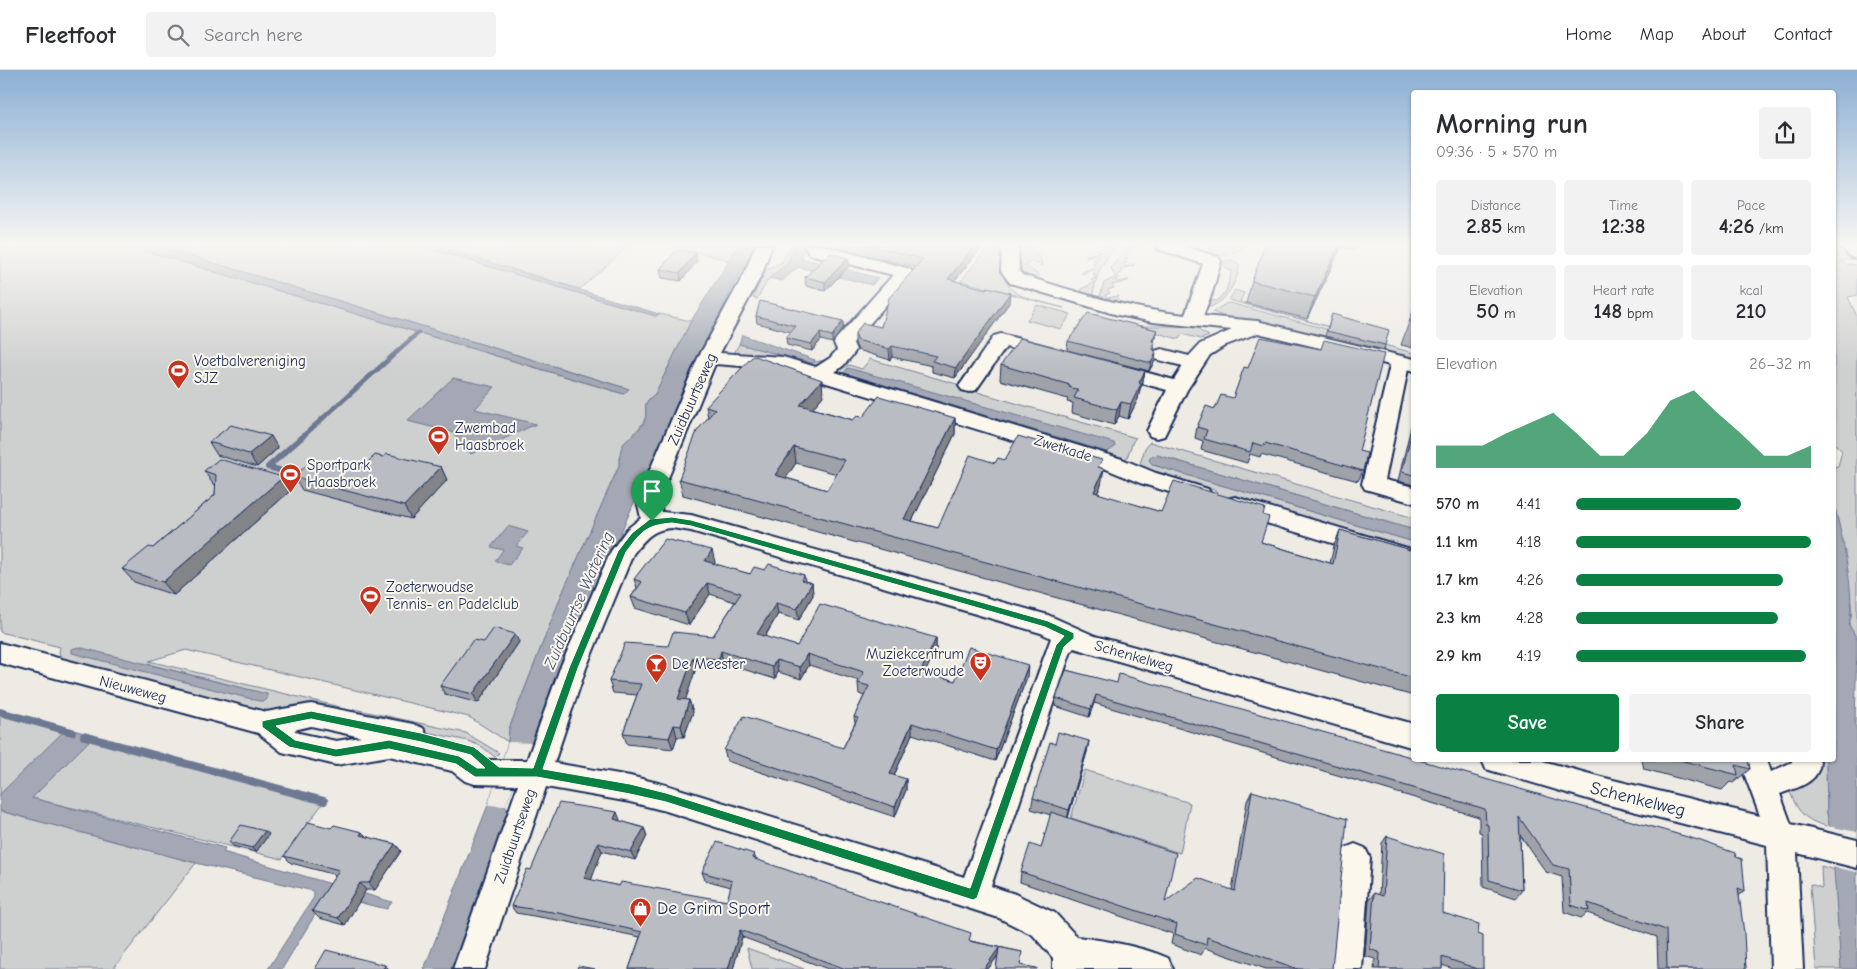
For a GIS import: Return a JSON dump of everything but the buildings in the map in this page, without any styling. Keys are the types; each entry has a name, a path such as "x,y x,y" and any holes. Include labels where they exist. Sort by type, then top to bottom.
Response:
{"street":[{"name":"Zuidbuurtseweg","path":"469,969 519,772 573,668 623,551 634,535 652,521 648,500 708,358 746,287"},
{"path":"819,374 837,362 847,350 844,343 892,287"},
{"path":"1042,287 1118,310 1152,316 1257,327 1407,363 1373,484 1411,494"},
{"path":"1192,320 1205,287"},
{"path":"1157,431 1178,387 1185,381 1193,362 1204,349 1257,327"},
{"path":"969,386 1001,340 1059,356"},
{"path":"1162,355 1193,362"},
{"name":"Zwetkade","path":"708,358 782,363 1114,464 1148,478 1411,558"},
{"path":"1096,365 1178,387"},
{"name":"Schenkelweg","path":"652,521 672,520 691,523 1048,625 1089,644 1411,735"},
{"path":"973,894 1060,645 1071,636"},
{"name":"Nieuweweg","path":"0,653 266,724 292,744 336,753 389,744 459,761 475,772 519,772 630,789 666,798 1004,905 1044,924 1069,961"},
{"name":"Schenkelweg","path":"1503,762 1601,790 1857,854"},
{"path":"1754,762 1781,835 1787,969"},
{"path":"1763,788 1790,778 1806,769 1806,762"},
{"path":"1346,969 1355,858"},
{"path":"1069,961 1107,957 1157,969"}],"shaded area":[{"name":"Sportpark Haasbroek","path":"0,287 266,287 624,394 629,389 293,287 558,287 655,316 659,314 691,321 655,394 647,401 644,421 622,451 619,466 561,597 509,729 508,742 469,717 186,650 149,661 340,707 336,711 271,715 64,661 59,653 60,647 0,632","holes":["144,663 266,694 267,699 135,666"]},
{"path":"758,287 764,287 757,299 753,298"},
{"path":"984,287 1010,287 1021,295 1031,299"},
{"path":"1095,287 1092,297 1082,292 1081,289"},
{"path":"1103,287 1114,288 1107,290 1110,293 1105,295 1107,298 1119,296 1115,301 1099,299"},
{"path":"1227,287 1232,287 1220,301 1209,307 1208,300 1216,301 1226,292"},
{"path":"1836,287 1857,287 1857,295 1848,297 1857,317 1857,639 1849,625 1852,612 1836,513 1836,466 1838,466 1842,451 1836,445"},
{"path":"1235,290 1244,293 1240,302 1344,331 1229,300"},
{"path":"1230,303 1411,352 1411,358 1269,324 1231,320 1213,312"},
{"path":"1037,305 1071,314 1061,329 1027,320"},
{"path":"1131,326 1198,326 1200,331 1209,336 1201,339 1182,334 1179,339"},
{"path":"739,344 811,363 829,359 820,365 811,367 733,355"},
{"path":"870,359 1136,438 1133,441 1125,463 838,374 839,370 849,365 862,369"},
{"path":"1150,442 1411,517 1411,529 1157,455 1151,457 1153,465 1411,541 1411,548 1401,546 1396,549 1379,544 1377,539 1240,497 1226,498 1214,490 1157,472 1150,475 1139,467 1145,448"},
{"path":"354,709 466,733 499,753 495,757 481,746 468,741 349,715"},
{"path":"0,715 63,733 0,795"},
{"path":"90,740 323,803 282,859 32,798"},
{"path":"1816,762 1826,762 1827,813 1830,827 1813,821 1802,814 1788,787 1816,778"},
{"path":"1085,770 1190,803 1180,853 1071,818"},
{"path":"0,811 196,863 113,969 0,969"},
{"path":"1821,866 1835,870 1841,969 1816,969 1810,884 1822,888"},
{"path":"747,948 804,969 752,969"}],"water":[{"path":"266,287 293,287 629,389 624,394"},
{"path":"558,287 570,287 659,314 656,316"},
{"name":"Zuidbuurtse Watering","path":"713,287 733,287 694,368 561,667 541,727 505,805 509,814 454,969 424,969 488,805 508,742 509,729 561,596 619,466 623,444 643,424 647,402 655,394 691,321"},
{"path":"742,335 815,360 815,362 811,363 739,344"},
{"path":"848,368 1114,443 1115,447 1107,452 844,373"},
{"path":"453,378 495,387 475,409 536,424 471,454 452,432 407,421"},
{"path":"1157,455 1411,529 1411,541 1153,465 1149,460"},
{"path":"1836,513 1844,548 1851,599 1849,625 1857,639 1855,725 1857,731 1857,969 1841,969 1832,841 1827,813 1826,762 1836,762"},
{"path":"508,526 528,532 516,546 523,548 509,565 495,561 503,550 491,547"},
{"path":"78,647 267,694 267,699 259,701 72,653 72,649"},
{"path":"67,728 94,736 32,798 225,848 223,852 392,902 387,909 327,895 282,969 268,969 314,897 313,891 196,863 0,811 0,794"}],"pier":[{"path":"508,742 533,743 505,806 488,805"},
{"path":"1827,826 1857,832 1857,872 1832,867"}],"waterway":[{"path":"302,437 418,333"},
{"path":"300,476 268,467 303,436"},
{"path":"0,712 72,732"},
{"path":"84,736 324,801"}],"place":[{"name":"Voetbalvereniging SJZ","path":"178,389"},
{"name":"Zwembad Haasbroek","path":"439,456"},
{"name":"Sportpark Haasbroek","path":"291,493"},
{"name":"Zoeterwoudse Tennis- en Padelclub","path":"370,615"},
{"name":"Muziekcentrum Zoeterwoude","path":"980,682"},
{"name":"De Meester","path":"656,683"},
{"name":"De Grim Sport","path":"641,927"}],"route":[{"path":"652,521 634,535 623,551 573,668 537,773 497,772 474,752 337,719 311,715 266,724 292,744 336,753 389,744 459,761 475,772 537,773 630,789 666,798 973,894 1060,645 1071,636 1048,625 691,523 672,520 652,521"}]}
